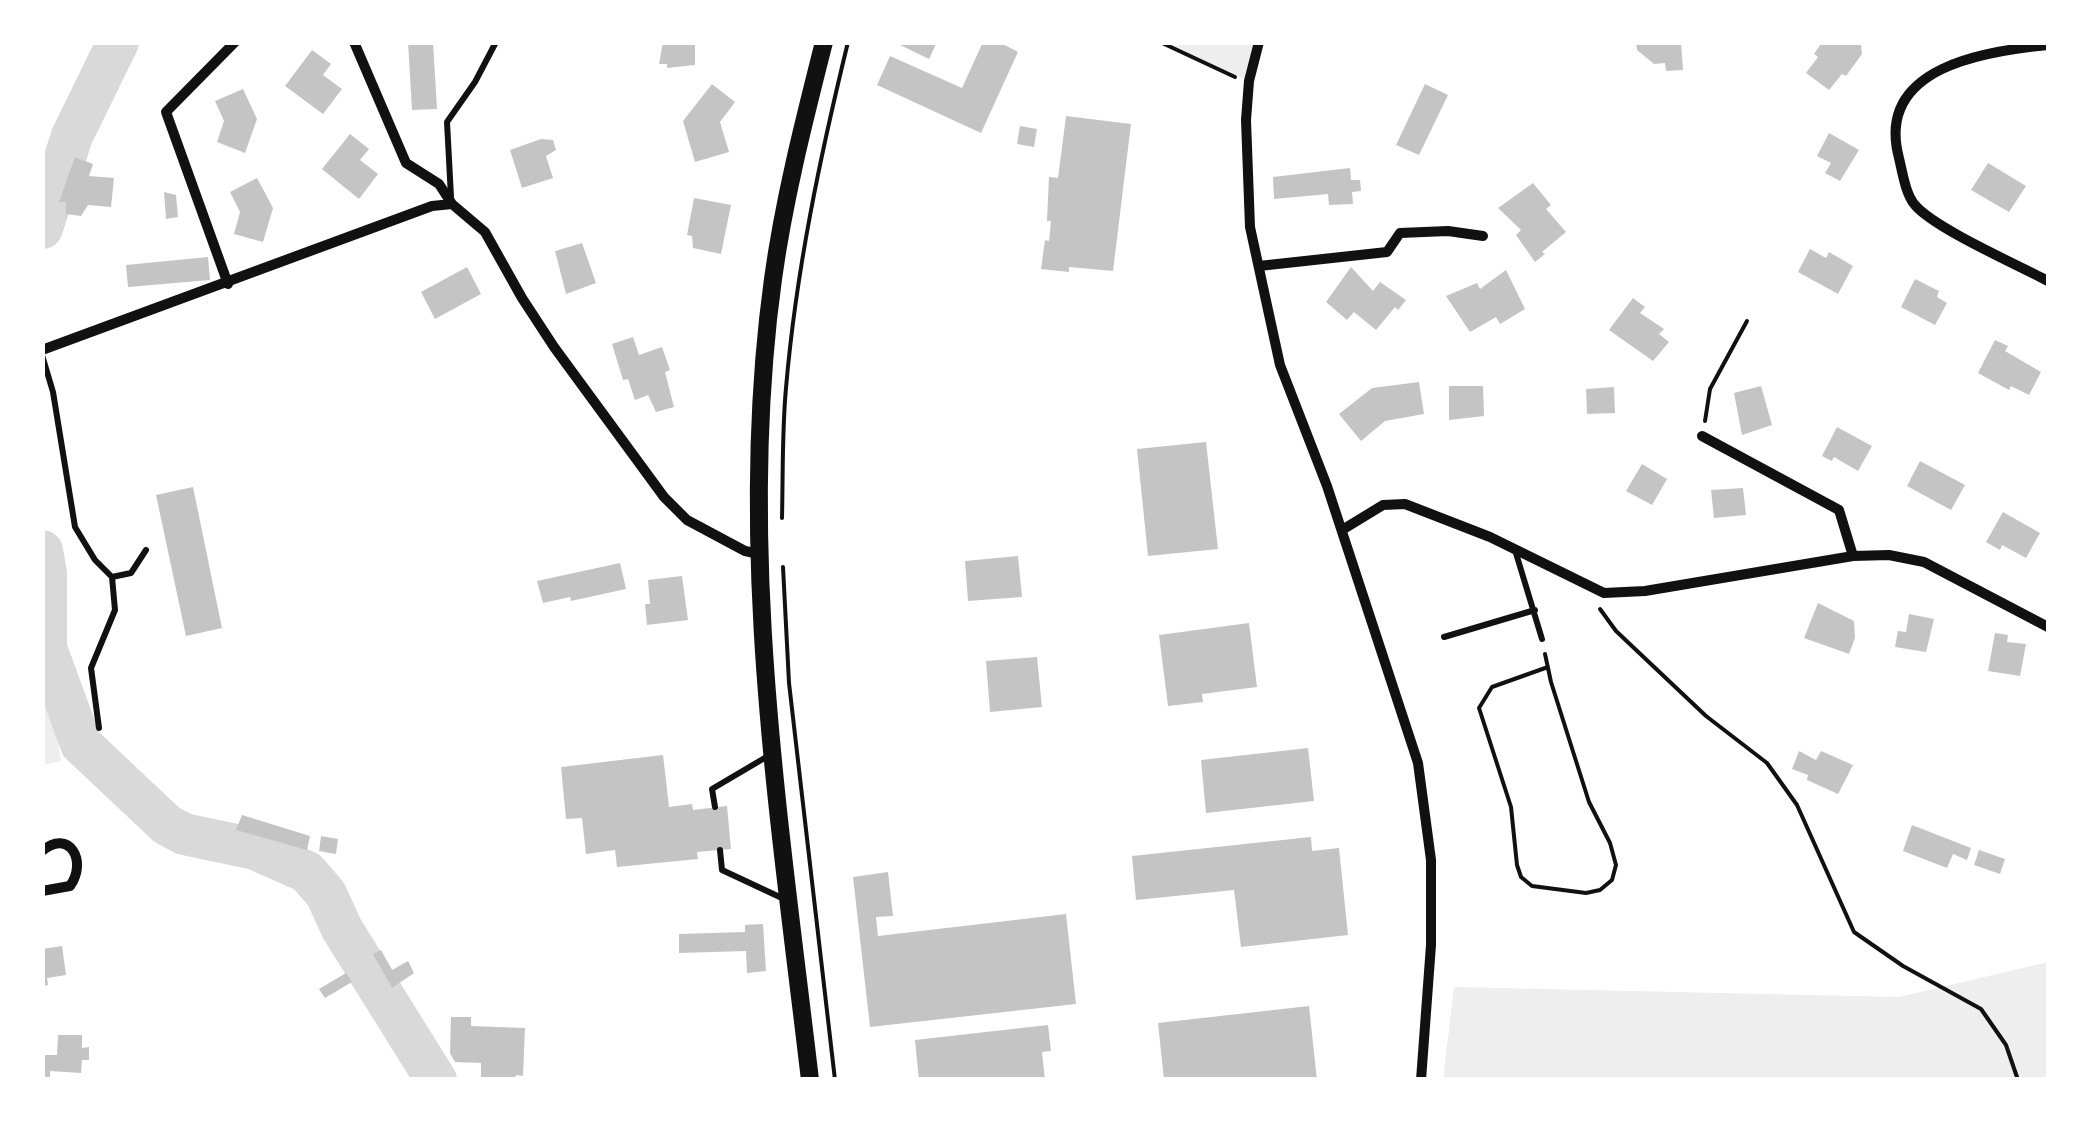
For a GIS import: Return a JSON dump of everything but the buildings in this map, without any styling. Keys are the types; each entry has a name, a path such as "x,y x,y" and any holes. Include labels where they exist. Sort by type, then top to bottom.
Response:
{"main road":[{"path":"810,1080 763,652 759,554 764,376 773,283 786,195 824,42"}],"street":[{"path":"228,284 166,112 234,42"},
{"path":"354,42 406,163 439,184 452,204 485,232 554,347 664,498 687,520 745,551 759,554"},
{"path":"1259,42 1249,81 1246,120 1250,227 1280,365 1342,530 1418,764 1431,860 1422,1080"},
{"path":"2048,45 1994,53 1920,80 1904,96 1896,121 1897,149 1912,204 1933,220 2048,282"},
{"path":"42,353 432,206 452,204"},
{"path":"1259,266 1388,252 1400,233 1448,231 1482,236"},
{"path":"1702,436 1838,510 1853,556"},
{"path":"1342,530 1382,505 1405,504 1515,548 1604,592 1645,591 1853,556 1889,555 1924,562 2048,626"},
{"path":"42,851 50,844 62,843 74,849 79,859 78,876 70,886 42,891"}],"lane":[{"path":"452,204 447,122 496,42"},
{"path":"42,353 53,392 75,527 95,560 112,577 115,610 91,668 100,728"},
{"path":"1515,548 1542,639"},
{"path":"112,577 132,574 146,550"},
{"path":"1444,636 1534,610"},
{"path":"715,808 712,789 773,753"},
{"path":"720,850 722,870 790,902"}],"path":[{"path":"782,520 785,392 796,299 810,208 848,42"},
{"path":"1160,42 1222,73 1249,81"},
{"path":"1702,436 1710,389 1747,320"},
{"path":"782,550 789,683 835,1080"},
{"path":"1575,578 1629,643 1706,716 1767,764 1797,805 1854,932 1902,966 1981,1010 2006,1045 2018,1080"},
{"path":"1542,639 1589,802 1610,843 1616,865 1612,880 1600,890 1532,886 1521,877 1511,808 1479,708 1492,687 1548,667"}],"shaded area":[{"path":"1161,43 1255,43 1249,81"},
{"path":"42,648 61,761 43,765 42,765"},
{"path":"2048,962 2048,1079 1443,1080 1454,987 1899,997"}],"waterway":[{"path":"42,228 72,136 118,42"},
{"path":"42,551 46,573 46,648 81,744 167,825 184,834 255,849 307,872 326,894 342,929 436,1080"}]}
